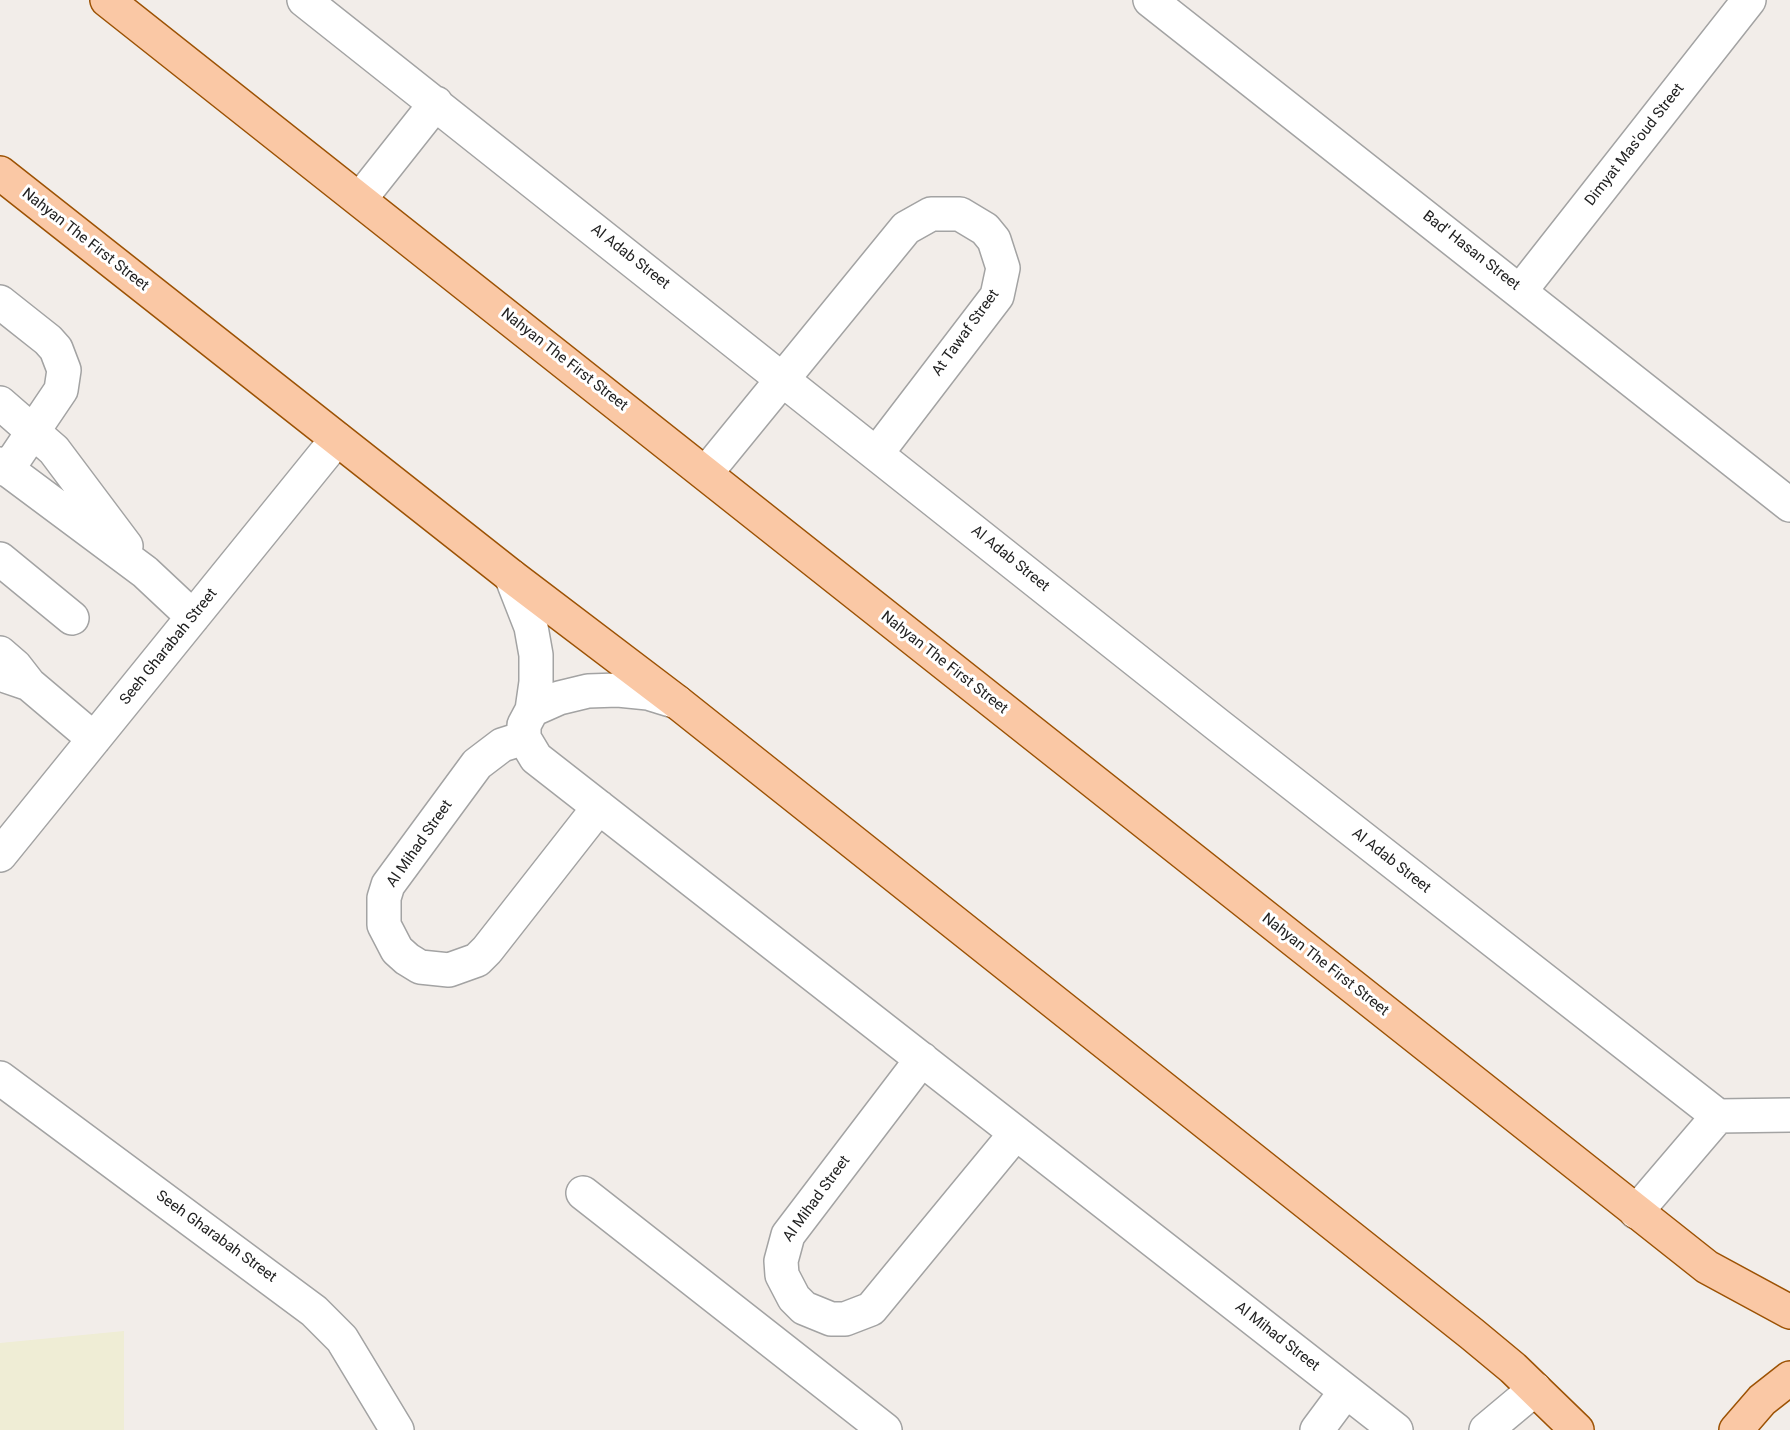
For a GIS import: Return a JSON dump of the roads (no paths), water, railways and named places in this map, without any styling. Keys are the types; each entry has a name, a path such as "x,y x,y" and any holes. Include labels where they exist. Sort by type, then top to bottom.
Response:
{"main road":[{"name":"Nahyan The First Street","path":"107,0 1636,1212 1707,1267 1790,1312"},
{"name":"Nahyan The First Street","path":"0,173 511,576 676,702 1472,1334 1535,1389 1577,1430"},
{"path":"1736,1430 1762,1400 1790,1378"}],"street":[{"name":"Al Adab Street","path":"304,0 785,379 1270,767 1718,1116"},
{"name":"Bad' Hasan Street","path":"1150,0 1521,290 1790,505"},
{"name":"Dimyat Mas'oud Street","path":"1521,290 1749,0"},
{"path":"360,199 436,104"},
{"name":"At Tawaf Street","path":"706,473 906,228 931,214 960,214 985,228 994,240 1003,268 997,296 877,453"},
{"path":"0,302 48,340 62,360 64,370 61,390 34,431 4,467 145,572 194,617"},
{"path":"0,404 34,431 71,469 145,572"},
{"name":"Seeh Gharabah Street","path":"0,855 338,439"},
{"path":"5,575 72,618"},
{"path":"511,576 529,618 536,655 536,682 528,724"},
{"path":"0,653 15,679 94,739"},
{"name":"Al Mihad Street","path":"599,807 477,960 449,970 420,967 407,960 396,950 384,925 384,898 388,885 477,764 559,698 598,691 648,693 676,702"},
{"name":"Al Mihad Street","path":"528,724 536,758 1396,1430"},
{"name":"Al Mihad Street","path":"804,1308 794,1298 782,1275 781,1262 788,1236 922,1059"},
{"name":"Seeh Gharabah Street","path":"0,1078 314,1311 342,1339 397,1430"},
{"path":"1636,1212 1718,1116 1790,1115"},
{"path":"776,1345 804,1308 831,1319 859,1316 872,1309 1016,1133"},
{"path":"583,1193 885,1430"},
{"path":"1486,1430 1535,1389"},
{"path":"1317,1430 1346,1391"}]}
